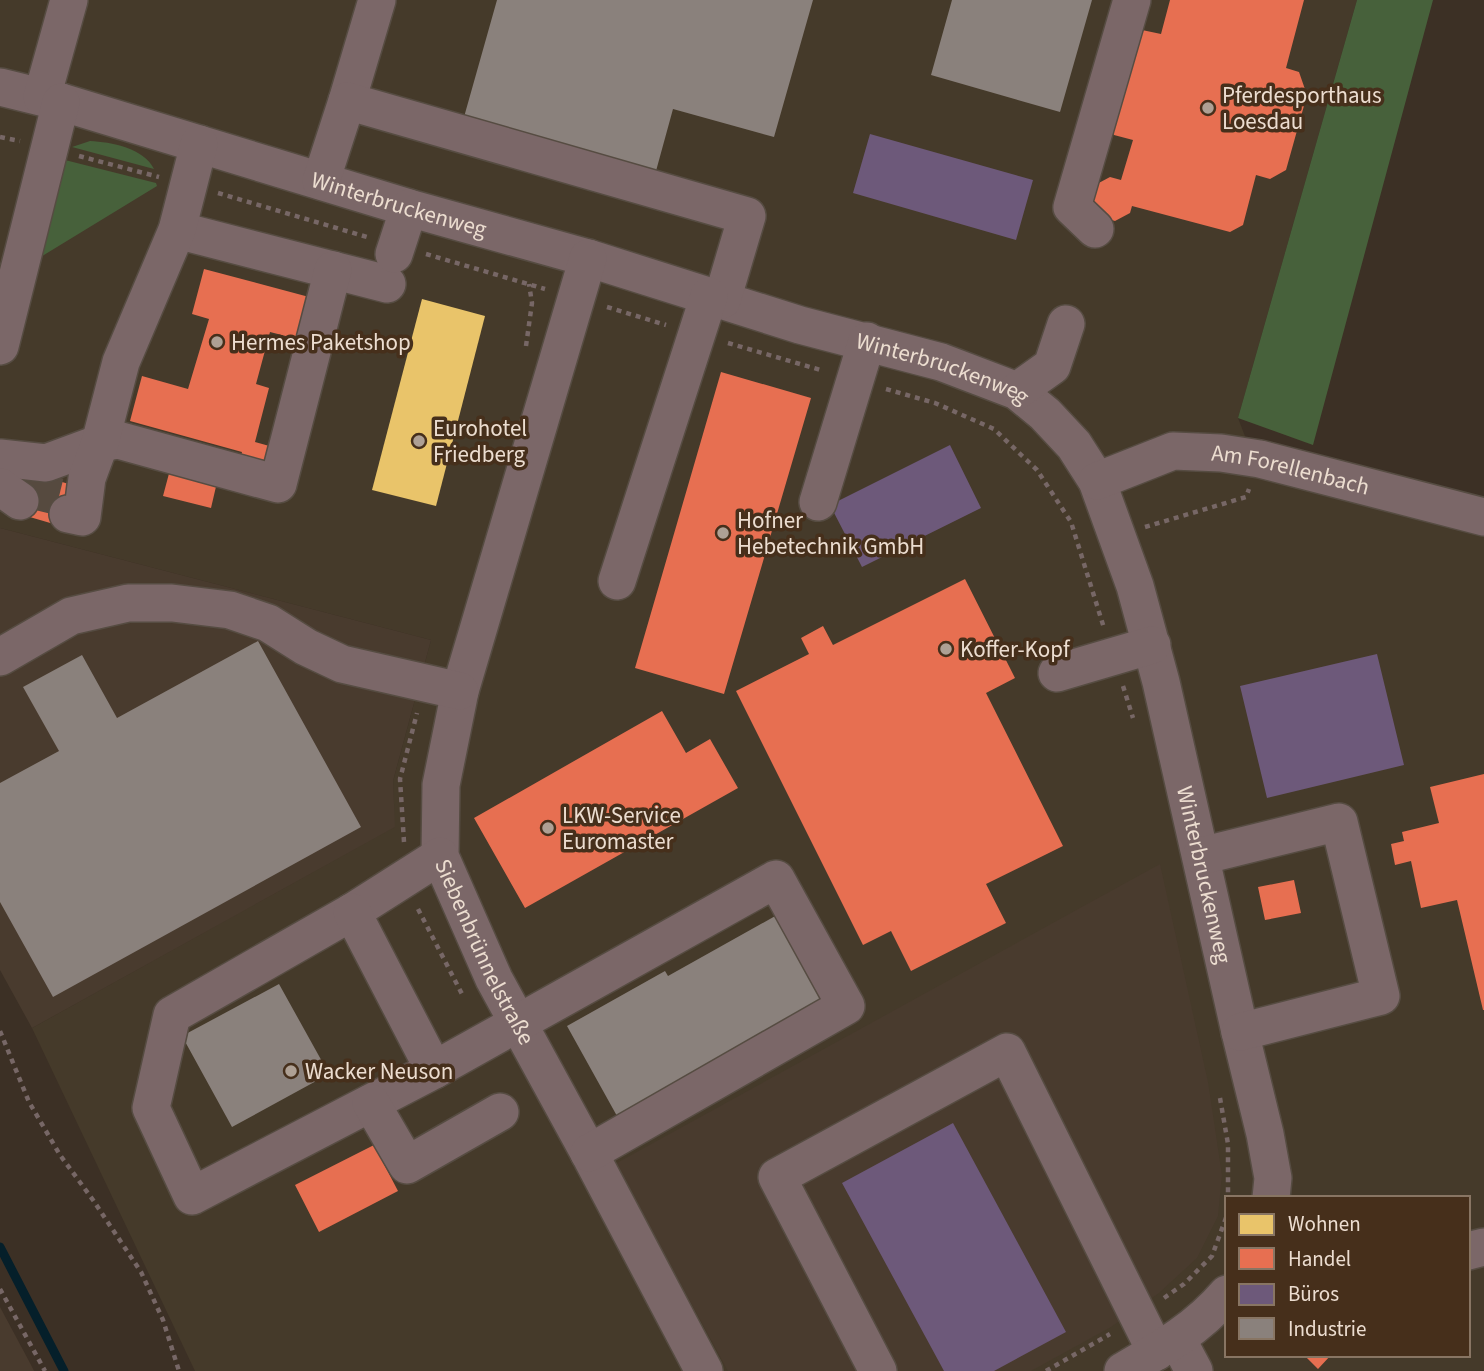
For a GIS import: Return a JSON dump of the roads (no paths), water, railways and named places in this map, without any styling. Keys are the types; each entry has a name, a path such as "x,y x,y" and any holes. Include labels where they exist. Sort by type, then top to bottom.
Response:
{"street":[{"path":"0,346 69,0"},
{"path":"321,181 377,0"},
{"path":"1096,229 1072,207 1132,0"},
{"name":"Winterbruckenweg","path":"0,87 588,258 800,325 941,362 1017,391 1045,414 1074,445 1097,481 1118,535 1152,645 1265,1134 1273,1178 1271,1196"},
{"path":"347,101 747,216 617,581"},
{"path":"75,506 100,443 121,362 177,230 200,144"},
{"path":"177,230 333,270 391,269 409,208"},
{"name":"Siebenbrünnelstraße","path":"588,258 443,687 440,856 494,979 503,1031 589,1153 704,1371"},
{"path":"0,458 46,463 100,443 118,440 278,484 333,270"},
{"path":"1017,391 1052,366 1066,324"},
{"path":"818,502 867,341"},
{"name":"Am Forellenbach","path":"1097,481 1173,451 1221,453 1260,459 1484,517"},
{"path":"0,657 71,616 128,603 172,603 230,610 268,623 306,647 342,664 443,687"},
{"path":"1057,673 1152,645"},
{"path":"1201,856 1339,822 1381,996 1319,1022 1240,1032"},
{"path":"440,856 352,912 173,1015 151,1108 192,1196 434,1070 776,879 846,1006 589,1153"},
{"path":"352,912 434,1070"},
{"path":"878,1371 777,1177 1007,1052 1166,1346 1194,1371"},
{"path":"371,1103 407,1165 500,1112"},
{"path":"1123,1371 1166,1346 1208,1315 1225,1296"}],"waterway":[{"path":"0,1247 64,1371"}],"tunnel":[{"path":"23,488 72,500"}],"place":[{"name":"Pferdesporthaus Loesdau","path":"1208,108"},
{"name":"Hermes Paketshop","path":"217,342"},
{"name":"Eurohotel Friedberg","path":"419,441"},
{"name":"Hofner Hebetechnik GmbH","path":"723,533"},
{"name":"Koffer-Kopf","path":"946,649"},
{"name":"LKW-Service Euromaster","path":"548,828"},
{"name":"Wacker Neuson","path":"291,1071"}]}
